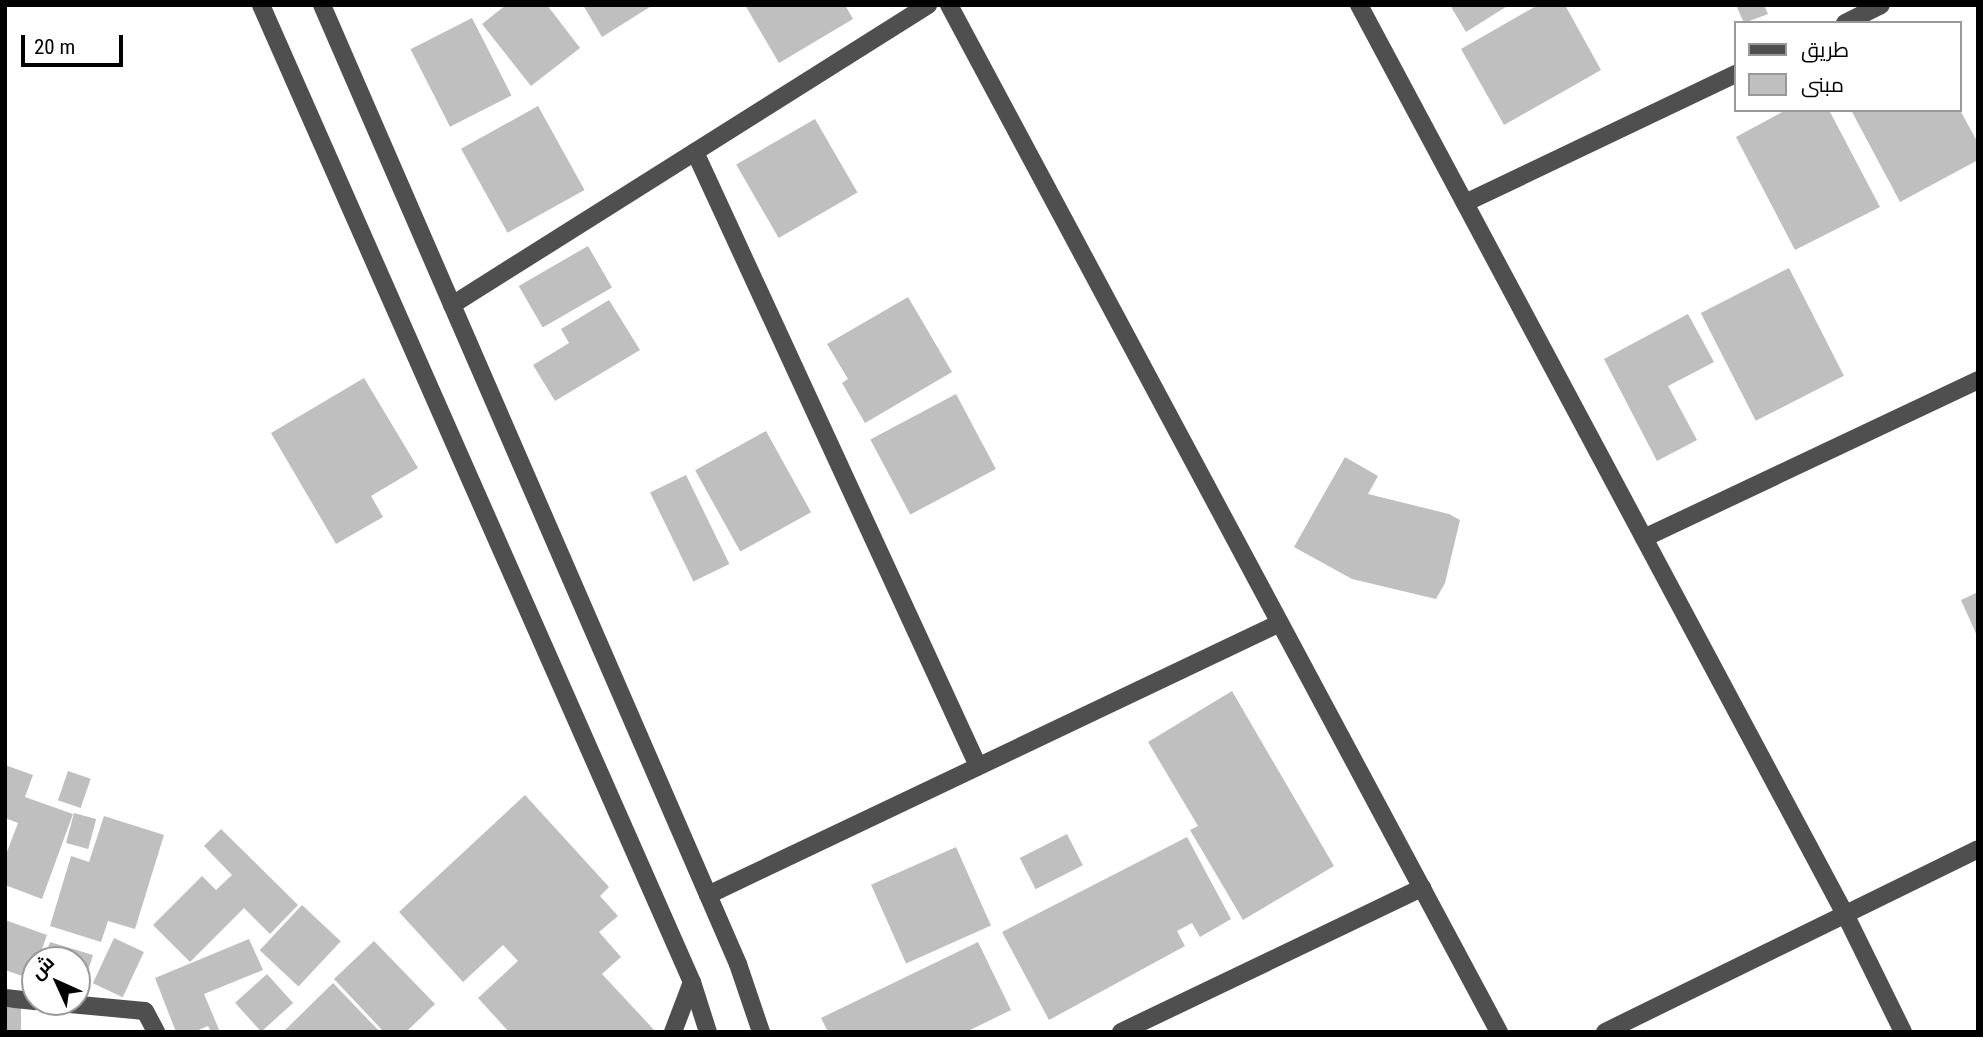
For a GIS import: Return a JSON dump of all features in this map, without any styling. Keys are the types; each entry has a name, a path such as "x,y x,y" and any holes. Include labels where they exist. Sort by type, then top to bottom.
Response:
{"street":[{"path":"261,5 692,982 708,1032"},
{"path":"323,5 738,964 761,1032"},
{"path":"452,305 928,5"},
{"path":"948,5 1499,1032"},
{"path":"1359,5 1845,914 1903,1032"},
{"path":"1848,21 1881,5"},
{"path":"1465,203 1734,75"},
{"path":"695,152 978,766"},
{"path":"1644,538 1978,380"},
{"path":"708,895 1280,622"},
{"path":"1605,1032 1978,849"},
{"path":"1121,1032 1422,888"},
{"path":"673,1032 692,982"},
{"path":"91,1006 145,1011 156,1032"}],"building":[{"path":"506,5 547,5 580,48 531,86 482,24"},
{"path":"583,5 653,5 602,37"},
{"path":"745,5 845,5 853,19 779,63"},
{"path":"1450,5 1509,5 1466,32"},
{"path":"1538,5 1565,5 1601,70 1504,125 1461,49"},
{"path":"1736,5 1764,5 1768,14 1743,21"},
{"path":"472,18 511,96 450,127 411,49"},
{"path":"538,106 585,190 508,233 461,149"},
{"path":"1782,112 1830,112 1880,207 1795,250 1736,137"},
{"path":"1852,112 1961,112 1978,143 1978,160 1900,202"},
{"path":"815,119 858,193 779,238 736,164"},
{"path":"588,246 612,288 543,328 519,286"},
{"path":"1789,268 1844,376 1756,421 1701,313"},
{"path":"908,297 952,372 865,423 842,383 848,379 827,344"},
{"path":"609,300 640,350 555,401 533,365 569,343 561,329"},
{"path":"1688,314 1714,362 1668,386 1697,440 1657,461 1604,359"},
{"path":"364,378 418,468 371,496 383,517 336,544 271,433"},
{"path":"956,394 996,469 910,515 870,440"},
{"path":"766,431 811,512 740,552 695,470"},
{"path":"1345,457 1378,476 1368,494 1449,514 1460,520 1445,583 1436,599 1352,579 1294,547"},
{"path":"686,475 729,564 693,582 650,493"},
{"path":"1978,592 1978,638 1961,600"},
{"path":"1232,691 1334,866 1243,920 1190,830 1198,826 1148,742"},
{"path":"5,765 33,775 25,797 73,814 42,899 5,885 5,857 18,823 5,818"},
{"path":"68,771 91,779 81,808 58,800"},
{"path":"525,795 609,887 600,896 618,916 599,932 621,957 602,974 656,1032 509,1032 478,998 518,961 503,945 463,982 399,912"},
{"path":"74,813 96,819 88,849 66,843"},
{"path":"104,816 164,835 135,929 108,921 101,942 50,926 71,856 89,862"},
{"path":"221,829 298,905 270,934 244,908 190,962 153,925 202,876 216,890 232,875 204,846"},
{"path":"1067,834 1083,865 1036,889 1020,858"},
{"path":"1187,837 1231,919 1200,937 1192,923 1177,931 1185,946 1049,1020 1002,932"},
{"path":"956,847 991,926 906,963 871,885"},
{"path":"302,905 341,941 298,986 260,950"},
{"path":"5,920 47,935 43,946 21,946 21,976 5,970"},
{"path":"114,938 144,952 123,997 93,983"},
{"path":"249,939 263,970 204,994 220,1032 211,1032 208,1026 194,1032 176,1032 155,978"},
{"path":"374,941 435,1004 406,1032 384,1032 334,979"},
{"path":"978,942 1011,1010 966,1032 828,1032 821,1018"},
{"path":"267,974 293,1003 261,1032 235,1003"},
{"path":"333,983 380,1032 283,1032"},
{"path":"5,1008 21,1008 21,1032 5,1032"}]}
